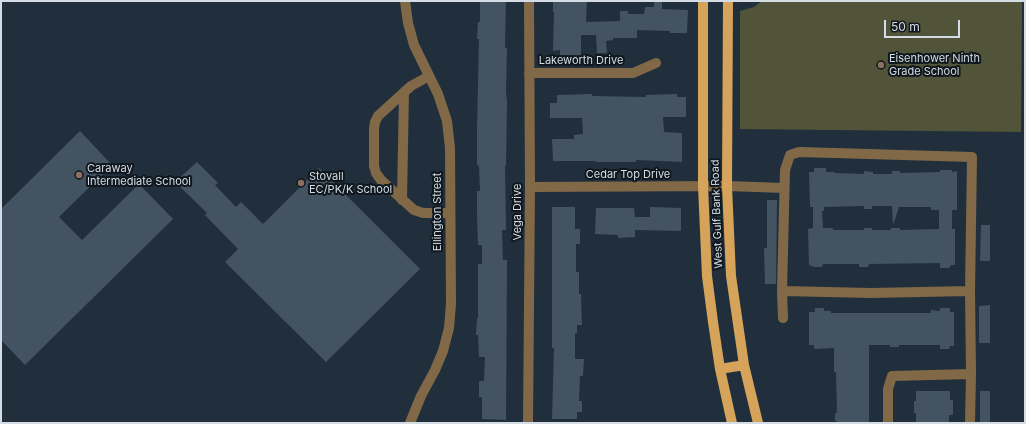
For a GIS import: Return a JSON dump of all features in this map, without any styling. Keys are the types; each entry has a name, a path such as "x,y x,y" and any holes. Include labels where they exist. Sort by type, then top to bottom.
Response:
{"main road":[{"name":"West Gulf Bank Road","path":"703,1 703,186 707,276 712,322 720,369 732,423"},
{"name":"West Gulf Bank Road","path":"728,1 727,186 731,276 744,365 758,423"},
{"path":"720,369 744,365"}],"street":[{"name":"Ellington Street","path":"405,1 408,23 414,45 438,94 447,121 450,148 451,304 449,328 443,351 435,370 420,396 410,423"},
{"name":"Vega Drive","path":"528,423 530,187 529,1"},
{"name":"Lakeworth Drive","path":"529,73 633,73 656,63"},
{"path":"429,76 411,86 378,116 374,129 374,166 376,173 402,200 414,210 423,213 450,213"},
{"path":"402,200 404,92"},
{"path":"783,318 784,170 790,155 798,152 972,157 970,423"},
{"name":"Cedar Top Drive","path":"530,187 727,186 784,188"},
{"path":"782,291 871,293 970,292"},
{"path":"888,423 888,389 892,376 971,374"}],"green space":[{"name":"Eisenhower Ninth Grade School","path":"762,1 1022,1 1021,132 740,129 740,11 754,7"}],"building":[{"path":"480,1 506,1 506,230 502,230 503,260 507,260 506,420 482,419 482,397 479,397 479,381 484,381 485,357 479,357 478,335 476,335 478,318 478,264 482,264 482,245 478,245 477,214 477,191 480,191 479,166 477,165 479,39 477,39 478,22 480,22"},
{"path":"553,1 587,1 586,22 620,21 620,11 628,11 628,14 644,14 645,7 654,7 654,2 662,2 662,9 688,10 687,33 637,30 637,38 613,38 613,40 606,41 607,53 597,53 596,35 581,35 581,56 560,56 560,50 553,51"},
{"path":"592,94 592,96 646,97 646,95 677,94 677,97 686,97 686,117 663,117 664,132 682,133 682,162 636,160 636,162 553,161 552,139 574,139 574,135 583,134 582,118 550,118 550,103 557,103 557,95"},
{"path":"80,131 112,165 59,217 82,240 139,184 173,219 25,365 1,340 1,209"},
{"path":"197,162 218,183 215,185 236,207 241,202 263,224 319,168 420,269 326,362 225,262 238,249 205,215 207,213 175,182"},
{"path":"814,168 826,168 826,172 864,174 864,171 873,172 873,174 892,174 892,171 900,171 900,173 940,172 940,170 952,170 952,172 957,171 957,210 952,210 952,229 955,229 955,265 951,265 949,268 940,268 940,263 869,264 868,267 859,267 859,264 823,264 822,267 814,267 809,265 808,229 813,228 813,207 810,207 809,172 814,172","holes":["864,206 864,209 872,209 872,206 892,206 893,225 899,207 931,207 931,210 939,210 939,229 900,230 900,228 891,228 891,230 872,230 872,228 864,228 864,230 834,230 832,228 823,228 822,211 824,211 824,207"]},
{"path":"767,200 777,200 776,284 765,284 764,248 767,248"},
{"path":"552,207 575,207 575,229 580,229 580,244 576,244 576,272 579,272 579,294 581,294 582,325 577,325 577,333 575,333 575,359 584,359 583,376 580,376 579,401 582,401 582,412 577,412 577,419 552,419 554,348 552,348"},
{"path":"650,207 681,208 681,231 635,230 635,237 618,238 618,235 595,234 596,208 634,208 635,217 650,217"},
{"path":"981,225 990,225 990,261 980,261"},
{"path":"990,305 990,343 979,343 979,306"},
{"path":"815,308 824,308 824,311 831,311 831,313 931,313 931,310 940,311 940,308 950,308 950,312 954,312 954,346 950,346 949,349 940,349 940,345 899,345 899,347 890,347 890,345 869,345 869,423 837,423 837,421 835,421 835,413 837,413 834,348 814,349 814,345 809,345 809,312 815,312"},
{"path":"916,391 950,391 950,400 953,400 953,415 949,415 949,423 916,423 914,401 916,401"},
{"path":"980,391 990,391 990,423 980,423"}],"place":[{"name":"Eisenhower Ninth Grade School","path":"881,65"},
{"name":"Caraway Intermediate School","path":"79,175"},
{"name":"Stovall EC/PK/K School","path":"301,183"}]}
